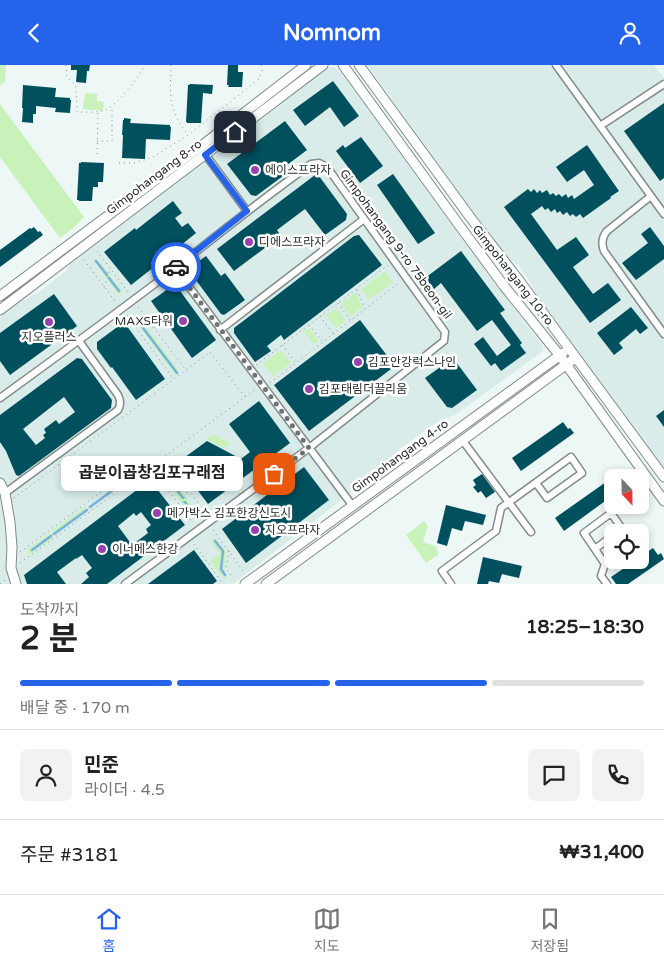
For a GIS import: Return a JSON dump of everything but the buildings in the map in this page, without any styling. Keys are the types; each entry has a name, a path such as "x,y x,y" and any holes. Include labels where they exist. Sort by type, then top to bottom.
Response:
{"street":[{"name":"Gimpohangang 8-ro","path":"0,296 200,147 306,65"},
{"name":"Gimpohangang 8-ro","path":"0,310 323,65"},
{"name":"Gimpohangang 10-ro","path":"342,65 504,286 560,356 664,501"},
{"name":"Gimpohangang 10-ro","path":"359,65 664,477"},
{"path":"556,65 664,214"},
{"path":"600,126 664,84"},
{"path":"205,155 247,211"},
{"name":"Gimpohangang 9-ro 75beon-gil","path":"0,398 79,341 311,164 319,163 327,167 445,332 444,341 309,448 125,584"},
{"path":"651,196 607,231 603,236 602,243 604,251 664,334"},
{"path":"220,330 364,219"},
{"path":"175,268 352,505"},
{"path":"4,493 118,411 121,401 118,395 79,341"},
{"name":"Gimpohangang 4-ro","path":"245,584 570,349"},
{"name":"Gimpohangang 4-ro","path":"266,584 576,357"},
{"path":"463,441 532,532"},
{"path":"451,584 442,571 496,531 501,508 571,457 582,473 547,498 536,483"},
{"path":"0,483 10,522 11,568 16,584"},
{"path":"604,562 584,533 611,513 618,524"},
{"path":"595,549 604,542"},
{"path":"604,567 601,576 607,584"}],"path":[{"path":"66,65 67,77 76,86 77,111 98,112 112,106 139,76 145,65"},
{"path":"171,65 171,102 176,118 188,135"},
{"path":"120,163 134,163 148,159 188,135 258,80 262,71 261,65"},
{"path":"98,141 112,141 112,106"},
{"path":"97,155 98,112"},
{"path":"97,251 128,292"},
{"path":"84,261 115,301"},
{"path":"256,365 388,265"},
{"path":"104,287 110,269"},
{"path":"269,383 400,282"},
{"path":"356,289 364,309"},
{"path":"338,303 350,320"},
{"path":"137,306 186,370"},
{"path":"126,314 174,379"},
{"path":"320,316 333,333"},
{"path":"310,325 323,342"},
{"path":"282,345 296,362"},
{"path":"14,499 210,352 245,397"},
{"path":"18,565 256,389"},
{"path":"164,457 205,513"},
{"path":"18,553 140,463 146,471"},
{"path":"151,467 192,523"},
{"path":"181,508 188,489"},
{"path":"213,530 243,571"},
{"path":"194,544 223,584"},
{"path":"229,551 226,568 233,578"},
{"path":"0,584 6,579"}],"shaded area":[{"path":"367,65 654,65 664,78 664,467 538,297 519,266 503,254"},
{"path":"329,67 333,67 341,72 472,253 543,346 543,351 455,415 437,422 401,448 385,466 233,584 0,584 0,317 20,302 39,292 66,271 72,261"}],"green space":[{"path":"0,65 6,65 5,82 0,85"},
{"path":"85,93 97,94 97,101 104,102 103,111 83,109"},
{"path":"0,104 84,217 60,238 0,157"},
{"path":"97,259 122,291 121,293 118,294 94,261"},
{"path":"385,271 393,282 369,300 361,289"},
{"path":"356,292 362,307 351,316 341,304"},
{"path":"336,308 346,320 336,328 326,315"},
{"path":"135,316 138,316 179,371 177,373 137,320 175,375 134,319"},
{"path":"309,328 319,341 314,344 304,332"},
{"path":"281,350 291,363 273,376 263,364"},
{"path":"213,434 230,443 224,448 206,439"},
{"path":"165,468 199,515 193,519 159,472 161,470 195,515 162,469"},
{"path":"85,507 87,509 53,534 52,531"},
{"path":"424,521 428,526 423,542 435,546 439,554 426,563 406,535"},
{"path":"50,533 51,535 31,549 31,551 52,536 53,538 29,555 28,549"},
{"path":"215,538 226,552 224,569 227,576 224,579 210,561 220,554 211,541"}],"waterway":[{"path":"96,261 107,275"},
{"path":"109,278 119,291"},
{"path":"137,320 177,373"},
{"path":"120,485 143,469"},
{"path":"162,470 183,498"},
{"path":"90,507 117,487"},
{"path":"185,502 194,515"},
{"path":"54,534 87,510"},
{"path":"32,550 51,536"},
{"path":"215,541 223,551 221,569 225,575"}],"way so far":[{"path":"176,267 220,330 309,448 274,474"}],"place":[{"name":"에이스프라자","path":"255,170"},
{"name":"디에스프라자","path":"249,242"},
{"name":"MAXS타워","path":"183,321"},
{"name":"지오플러스","path":"49,322"},
{"name":"김포안강럭스나인","path":"358,362"},
{"name":"김포태림더끌리움","path":"309,389"},
{"name":"곱분이곱창김포구래점","path":"274,474"},
{"name":"메가박스 김포한강신도시","path":"157,513"},
{"name":"지오프라자","path":"255,530"},
{"name":"이너메스한강","path":"102,549"}],"route":[{"path":"176,267 247,211 205,155 235,132"}]}
